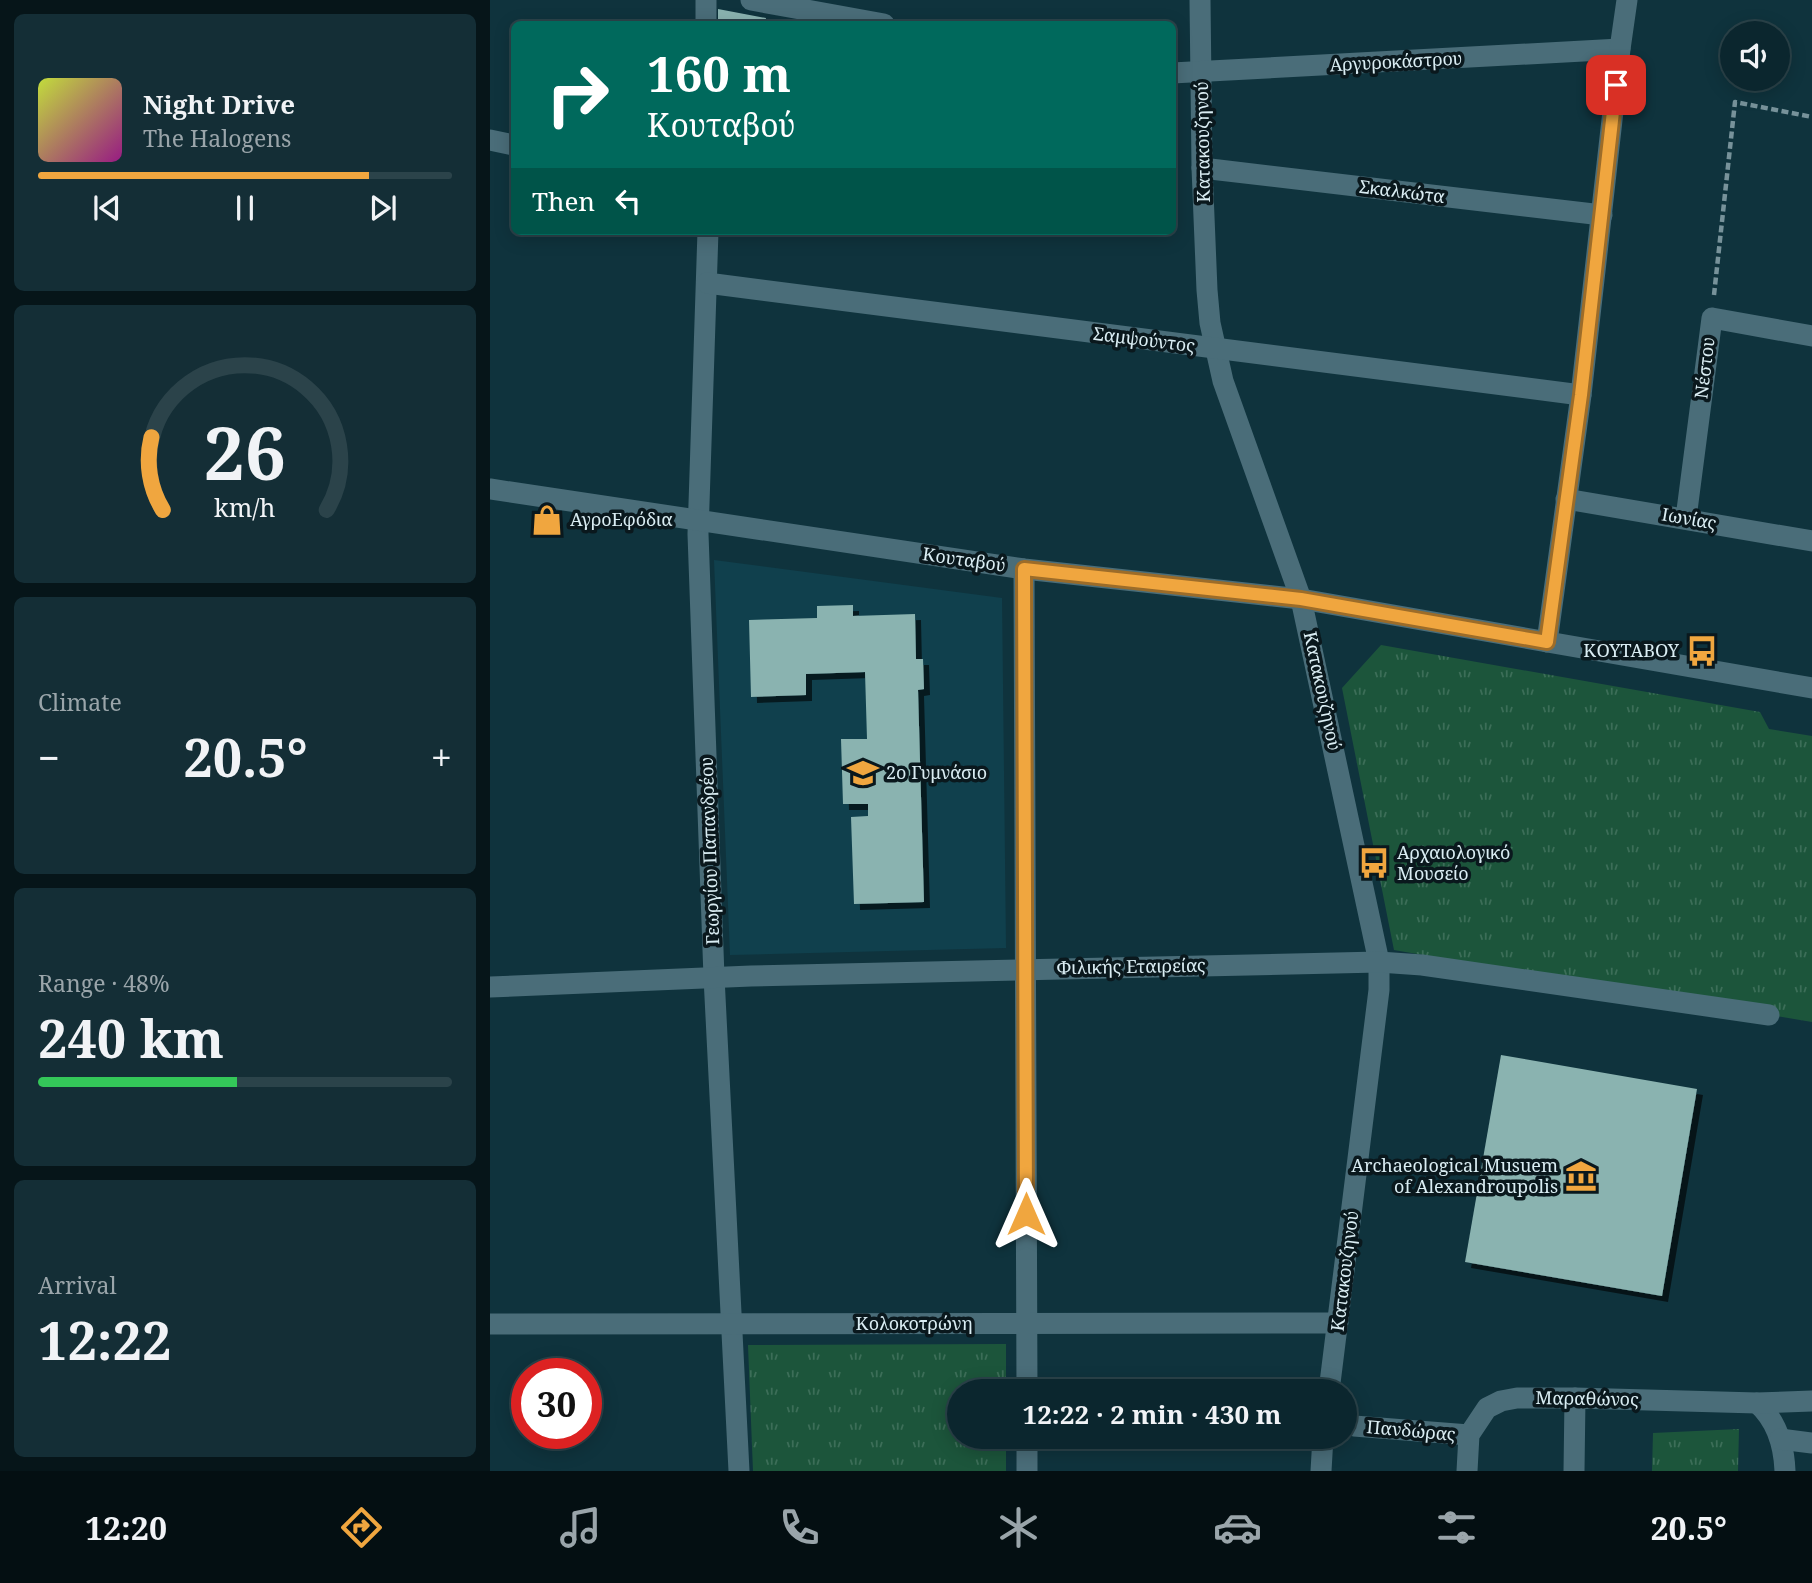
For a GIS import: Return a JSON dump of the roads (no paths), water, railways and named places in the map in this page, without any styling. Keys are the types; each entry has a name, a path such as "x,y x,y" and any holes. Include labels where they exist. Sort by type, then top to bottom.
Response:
{"street":[{"path":"706,0 706,21"},
{"path":"751,0 867,21"},
{"name":"Κατακουζηνού","path":"1200,0 1207,290 1216,350 1223,381 1301,599 1379,962 1379,990 1331,1379"},
{"path":"1547,642 1581,395 1620,49 1628,0"},
{"name":"Αργυροκάστρου","path":"1176,73 1620,49"},
{"path":"490,140 511,144"},
{"name":"Σκαλκώτα","path":"1202,168 1602,215"},
{"name":"Γεωργίου Παπανδρέου","path":"708,235 698,520 714,977 738,1471"},
{"name":"Σαμψούντος","path":"707,283 1581,395"},
{"name":"Νέστου","path":"1686,518 1712,318 1812,337"},
{"name":"Κουταβού","path":"490,489 1024,569 1301,599 1812,688"},
{"name":"Ιωνίας","path":"1566,499 1812,541"},
{"path":"1024,569 1027,1379"},
{"name":"Φιλικής Εταιρείας","path":"490,986 714,977 1379,962 1436,967 1769,1015"},
{"name":"Κολοκοτρώνη","path":"490,1324 1338,1324"},
{"name":"Μαραθώνος","path":"1469,1435 1487,1408 1501,1401 1517,1398 1757,1403 1812,1401"},
{"path":"1574,1471 1575,1398"},
{"path":"1757,1403 1772,1421 1780,1439 1785,1471"},
{"name":"Πανδώρας","path":"1357,1426 1469,1435"},
{"path":"1467,1471 1469,1435"},
{"path":"1780,1439 1812,1443"},
{"path":"1027,1449 1027,1471"},
{"path":"1321,1471 1322,1449"}],"place":[{"name":"ΑγροΕφόδια","path":"547,520"},
{"name":"ΚΟΥΤΑΒΟΥ","path":"1702,651"},
{"name":"2ο Γυμνάσιο","path":"863,773"},
{"name":"Αρχαιολογικό Μουσείο","path":"1374,863"},
{"name":"Archaeological Musuem of Alexandroupolis","path":"1581,1176"}]}
